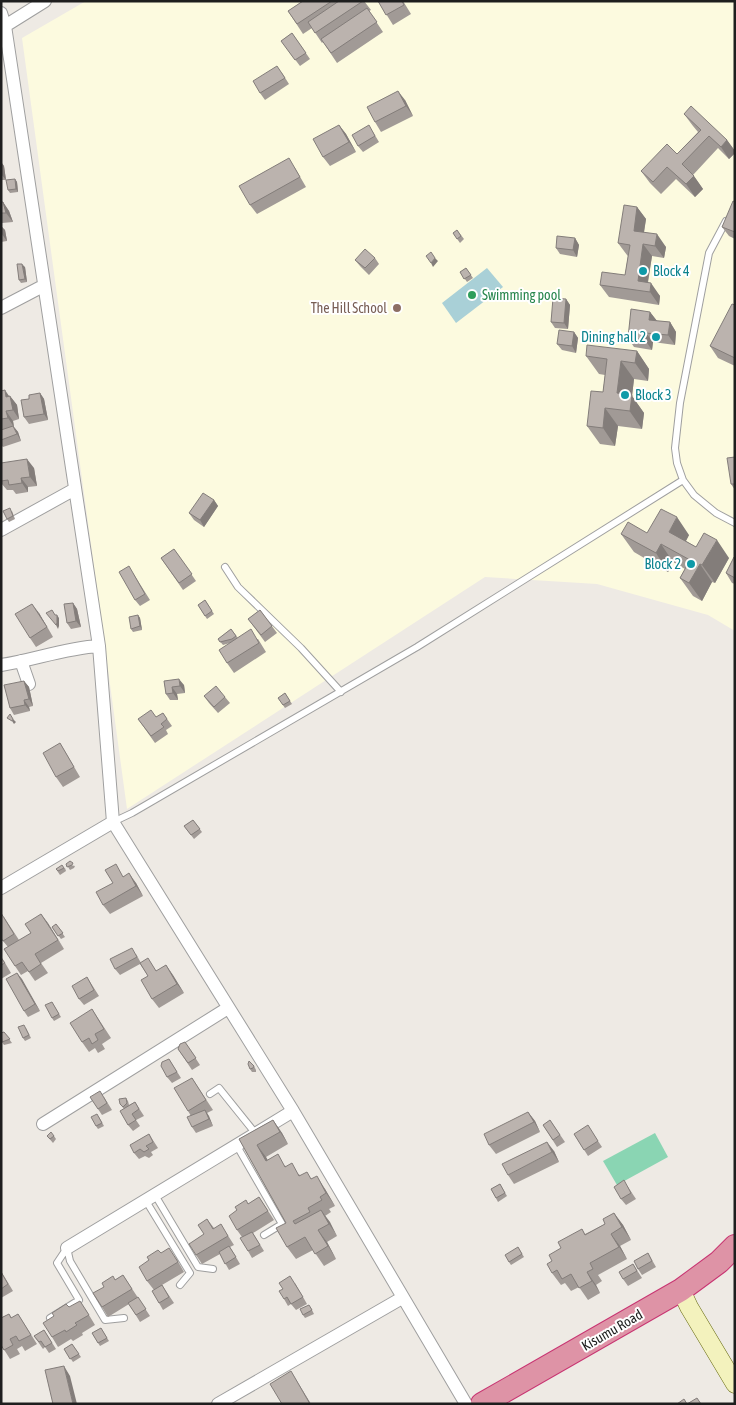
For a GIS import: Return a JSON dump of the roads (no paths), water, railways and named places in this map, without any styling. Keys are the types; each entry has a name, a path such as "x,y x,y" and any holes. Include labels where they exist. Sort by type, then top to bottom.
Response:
{"highway":[{"name":"Kisumu Road","path":"482,1404 681,1290 719,1262 735,1246"}],"main road":[{"path":"681,1290 735,1384"}],"street":[{"path":"5,26 46,1"},
{"path":"1,13 5,26 99,646 113,822 293,1112 466,1404"},
{"path":"1,308 43,286"},
{"path":"1,530 75,489"},
{"path":"1,665 64,650 99,646"},
{"path":"21,661 29,684"},
{"path":"1,888 113,822"},
{"path":"43,1124 228,1008"},
{"path":"66,1248 293,1112"},
{"path":"218,1404 402,1298"}],"lane":[{"path":"730,213 709,253 680,403 675,448 677,463 683,480 694,495 716,513 735,524"},
{"path":"113,822 132,813 417,647 683,480"},
{"path":"225,567 238,587 301,648 341,692"},
{"path":"210,1094 219,1088 256,1134"},
{"path":"237,1146 282,1224 264,1235"},
{"path":"150,1198 198,1267 212,1269"},
{"path":"150,1198 190,1273 180,1286"},
{"path":"50,1318 79,1300 57,1264 66,1248"},
{"path":"66,1248 70,1261 105,1320 124,1318"}],"water":[{"name":"Swimming pool","path":"487,268 503,287 456,323 442,303"}],"place":[{"name":"Block 4","path":"643,271"},
{"name":"Swimming pool","path":"472,295"},
{"name":"The Hill School","path":"397,308"},
{"name":"Dining hall 2","path":"656,337"},
{"name":"Block 3","path":"625,395"},
{"name":"Block 2","path":"691,564"}]}
